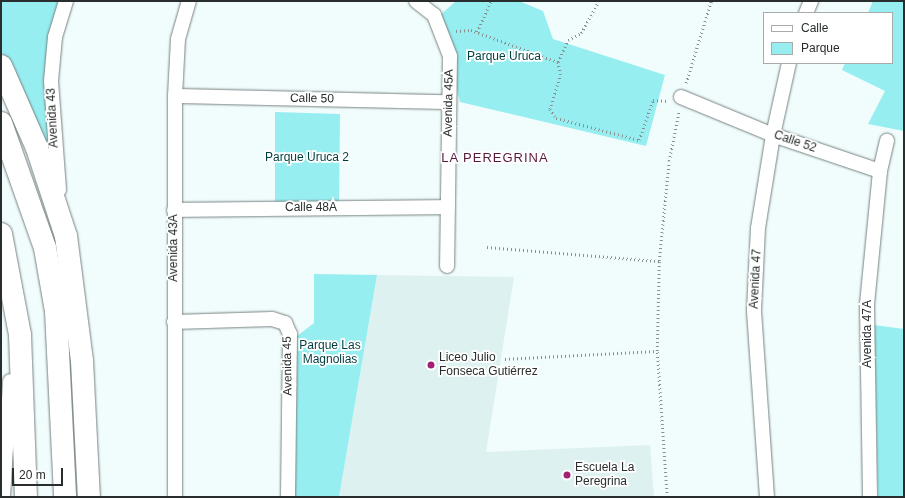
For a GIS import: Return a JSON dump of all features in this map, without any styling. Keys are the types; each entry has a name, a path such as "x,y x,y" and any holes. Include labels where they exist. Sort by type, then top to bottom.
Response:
{"highway":[{"path":"1,66 37,148 66,236 82,361 89,497"},
{"path":"1,123 45,248 56,311 65,497"},
{"path":"1,234 20,335 26,497"},
{"path":"1,314 10,381 16,497"}],"street":[{"name":"Avenida 43","path":"66,1 55,37 51,81 52,126 66,236"},
{"name":"Avenida 43A","path":"175,497 175,96 178,39 189,1"},
{"name":"Avenida 45A","path":"416,1 434,15 450,56 447,266"},
{"path":"806,12 811,1"},
{"name":"Avenida 47","path":"766,497 754,310 758,228 773,135 789,64"},
{"name":"Calle 50","path":"175,96 449,102"},
{"name":"Calle 52","path":"681,101 880,172"},
{"path":"880,172 887,141"},
{"name":"Avenida 47A","path":"870,497 866,304 880,172"},
{"name":"Calle 48A","path":"174,210 448,207"},
{"name":"Avenida 45","path":"174,322 272,319 285,323 290,334 288,497"},
{"path":"3,497 10,381"}],"path":[{"path":"477,32 491,1"},
{"path":"599,1 580,33 568,40 558,62 561,74 550,108 556,118 636,140 641,138 654,98 681,101"},
{"path":"668,497 657,351 659,261 669,161 681,101 711,1"},
{"path":"442,36 459,30 477,32 558,62"},
{"path":"487,247 659,261"},
{"path":"505,359 657,351"}],"shaded area":[{"name":"Liceo Julio Fonseca Gutiérrez","path":"377,275 514,277 486,452 650,445 654,497 339,497"}],"green space":[{"path":"1,1 62,1 46,56 48,155 45,155 1,51"},
{"name":"Parque Uruca","path":"456,1 519,1 543,11 553,39 665,75 646,146 460,102 438,17"},
{"path":"873,1 904,1 904,131 868,124 885,91 842,70 845,64 893,64 893,12 868,12"},
{"name":"Parque Uruca 2","path":"275,112 340,114 339,203 275,203"},
{"name":"Parque Las Magnolias","path":"314,274 377,275 339,497 295,497 297,336 314,323"},
{"path":"874,325 904,329 904,497 878,497"}],"place":[{"name":"Liceo Julio Fonseca Gutiérrez","path":"431,365"},
{"name":"Escuela La Peregrina","path":"567,475"}],"district":[{"name":"LA PEREGRINA","path":"495,158"}]}
